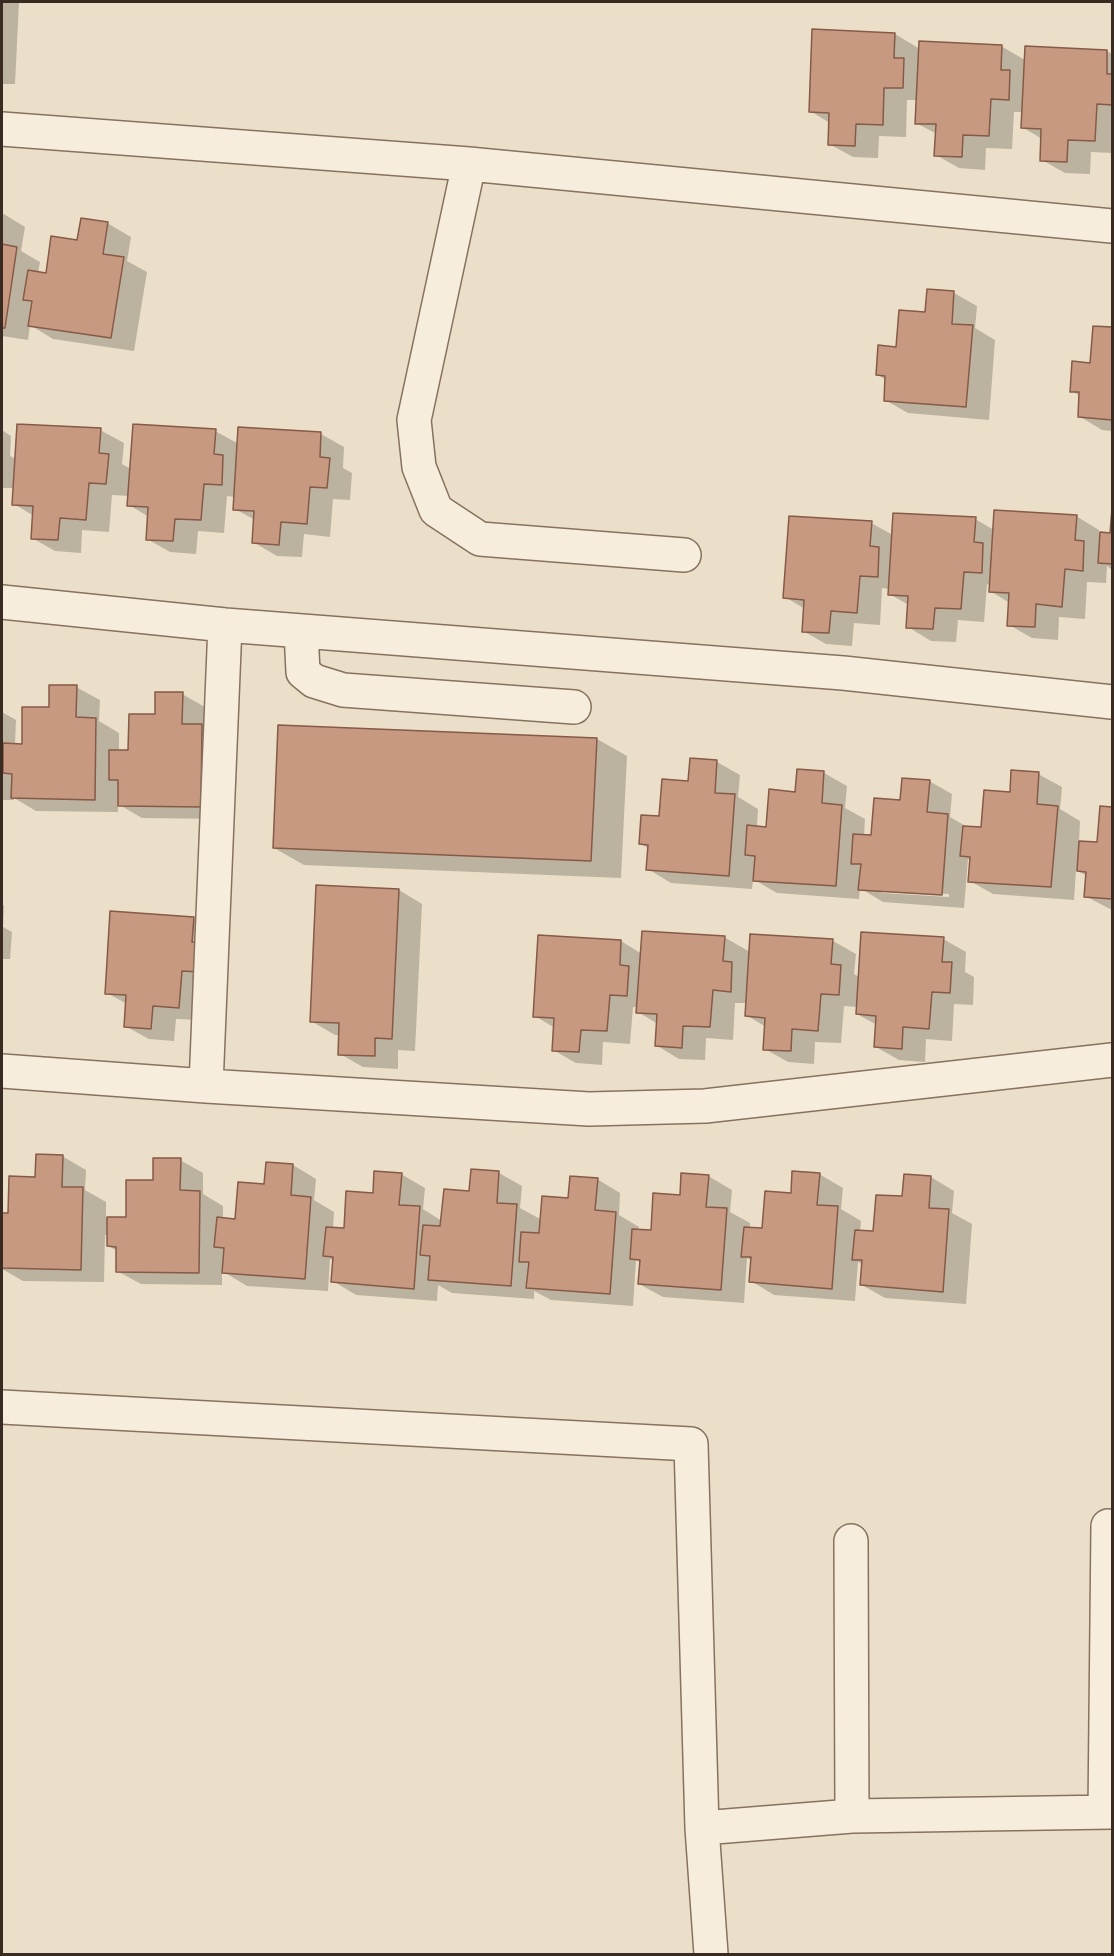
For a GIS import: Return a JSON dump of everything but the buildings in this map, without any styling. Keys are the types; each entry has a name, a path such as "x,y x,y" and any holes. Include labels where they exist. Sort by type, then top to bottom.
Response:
{"street":[{"path":"2,129 469,164 1113,226"},
{"path":"469,164 414,420 419,467 436,510 480,539 684,555"},
{"path":"2,602 225,625 831,672 1113,702"},
{"path":"206,1086 225,625"},
{"path":"301,630 303,672 314,681 343,690 574,707"},
{"path":"2,1071 589,1109 705,1106 1113,1060"},
{"path":"2,1407 691,1444 702,1828 711,1954"},
{"path":"702,1828 852,1816 1109,1812 1108,1526"},
{"path":"851,1540 852,1816"}]}
